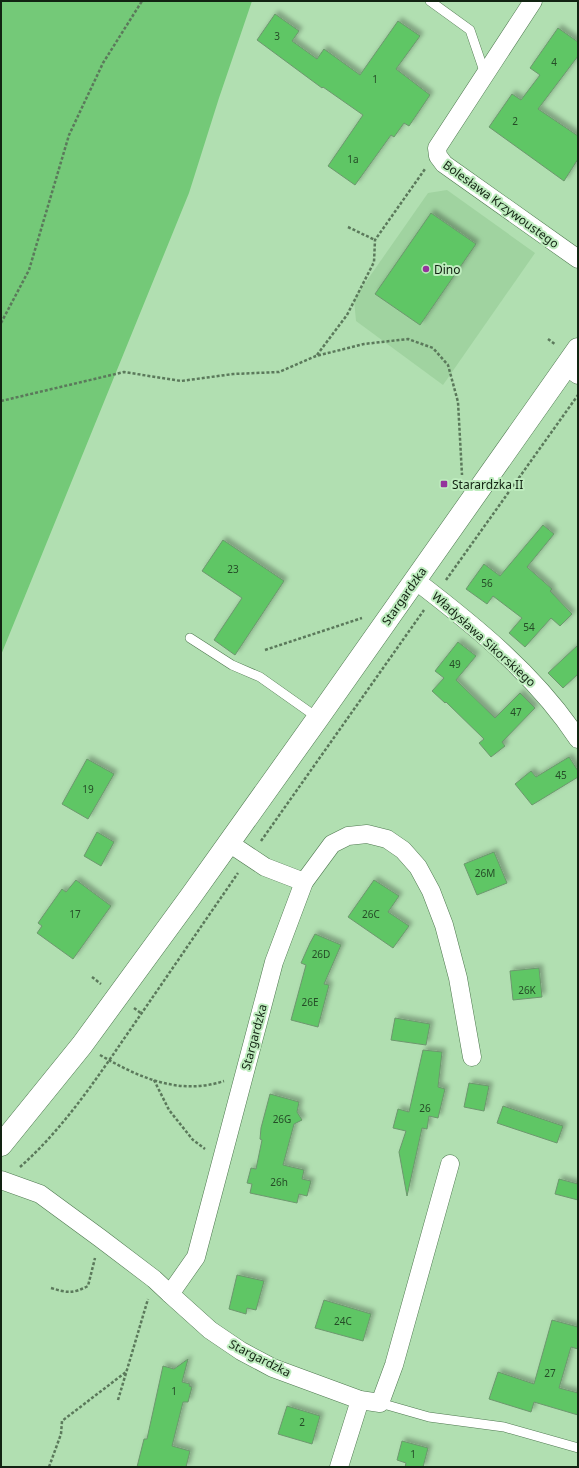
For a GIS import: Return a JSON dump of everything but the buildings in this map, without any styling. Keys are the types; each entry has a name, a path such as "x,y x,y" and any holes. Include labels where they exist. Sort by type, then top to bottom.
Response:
{"street":[{"name":"Bolesława Krzywoustego","path":"533,1 437,148 438,156 444,164 578,259"},
{"name":"Stargardzka","path":"1,1145 82,1045 229,843 415,580 574,363"},
{"name":"Władysława Sikorskiego","path":"415,580 491,642 523,671 557,709 578,739"},
{"name":"Stargardzka","path":"380,1403 360,1400 273,1368 240,1351 210,1330 170,1294 196,1257 274,962 304,882 332,844 348,836 367,834 387,839 403,850 422,873 444,925 458,978 472,1057"},
{"path":"229,843 265,867 304,882"},
{"path":"380,1403 394,1365 450,1164"},
{"path":"3,1180 40,1194 154,1279 170,1294"},
{"path":"339,1467 360,1400"}],"lane":[{"path":"430,1 470,30 485,74"},
{"path":"190,638 232,665 260,676 318,718"},
{"path":"380,1403 429,1417 504,1427 578,1448"}],"path":[{"path":"1,323 29,270 70,135 103,63 142,1"},
{"path":"316,356 347,315 374,262 375,240 428,165 438,156"},
{"path":"348,227 375,240"},
{"path":"1,402 124,372 181,381 233,374 279,372 316,356 364,344 408,339 433,348 448,365 458,402 462,476"},
{"path":"3,1180 34,1155 68,1117 110,1060 250,856 578,395"},
{"path":"265,650 369,615"},
{"path":"82,1045 142,1077 178,1086 209,1086 228,1080 248,1063"},
{"path":"154,1080 169,1110 193,1140 222,1161"},
{"path":"51,1288 66,1293 76,1292 88,1286 100,1238"},
{"path":"118,1400 154,1279"},
{"path":"49,1467 61,1434 62,1421 126,1372"}],"shaded area":[{"path":"1,1 252,1 189,193 1,655"},
{"path":"447,190 535,253 443,385 356,321 354,299 428,193"}],"place":[{"name":"Dino","path":"426,269"},
{"name":"Starardzka II","path":"444,484"}]}
